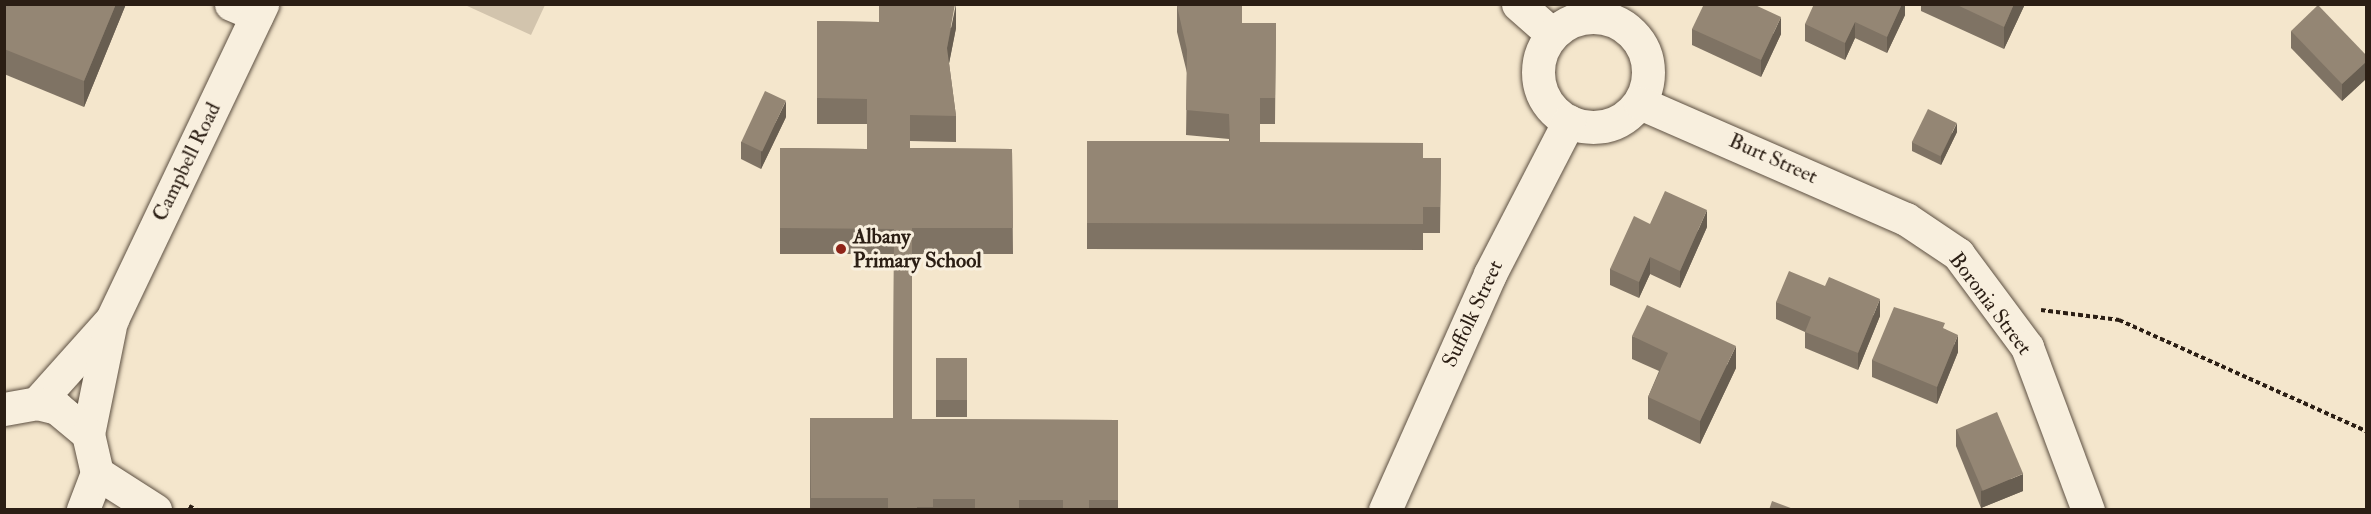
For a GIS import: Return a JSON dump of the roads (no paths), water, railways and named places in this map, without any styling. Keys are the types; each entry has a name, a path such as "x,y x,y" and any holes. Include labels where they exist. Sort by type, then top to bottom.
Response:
{"street":[{"path":"1518,4 1552,34"},
{"name":"Campbell Road","path":"88,434 112,319 250,8"},
{"path":"1621,13 1644,48 1648,85 1640,103 1629,114 1600,127 1569,122 1545,99 1539,82 1543,49 1552,34 1582,17 1621,13"},
{"name":"Burt Street","path":"1640,103 1905,219"},
{"name":"Suffolk Street","path":"1385,510 1490,274 1569,122"},
{"name":"Boronia Street","path":"1905,219 1958,254 2027,346 2088,510"},
{"name":"Campbell Road","path":"37,403 112,319"},
{"path":"4,409 37,403 57,408 88,434 97,473 83,510"},
{"path":"97,473 155,510"}],"place":[{"name":"Albany Primary School","path":"841,249"}]}
